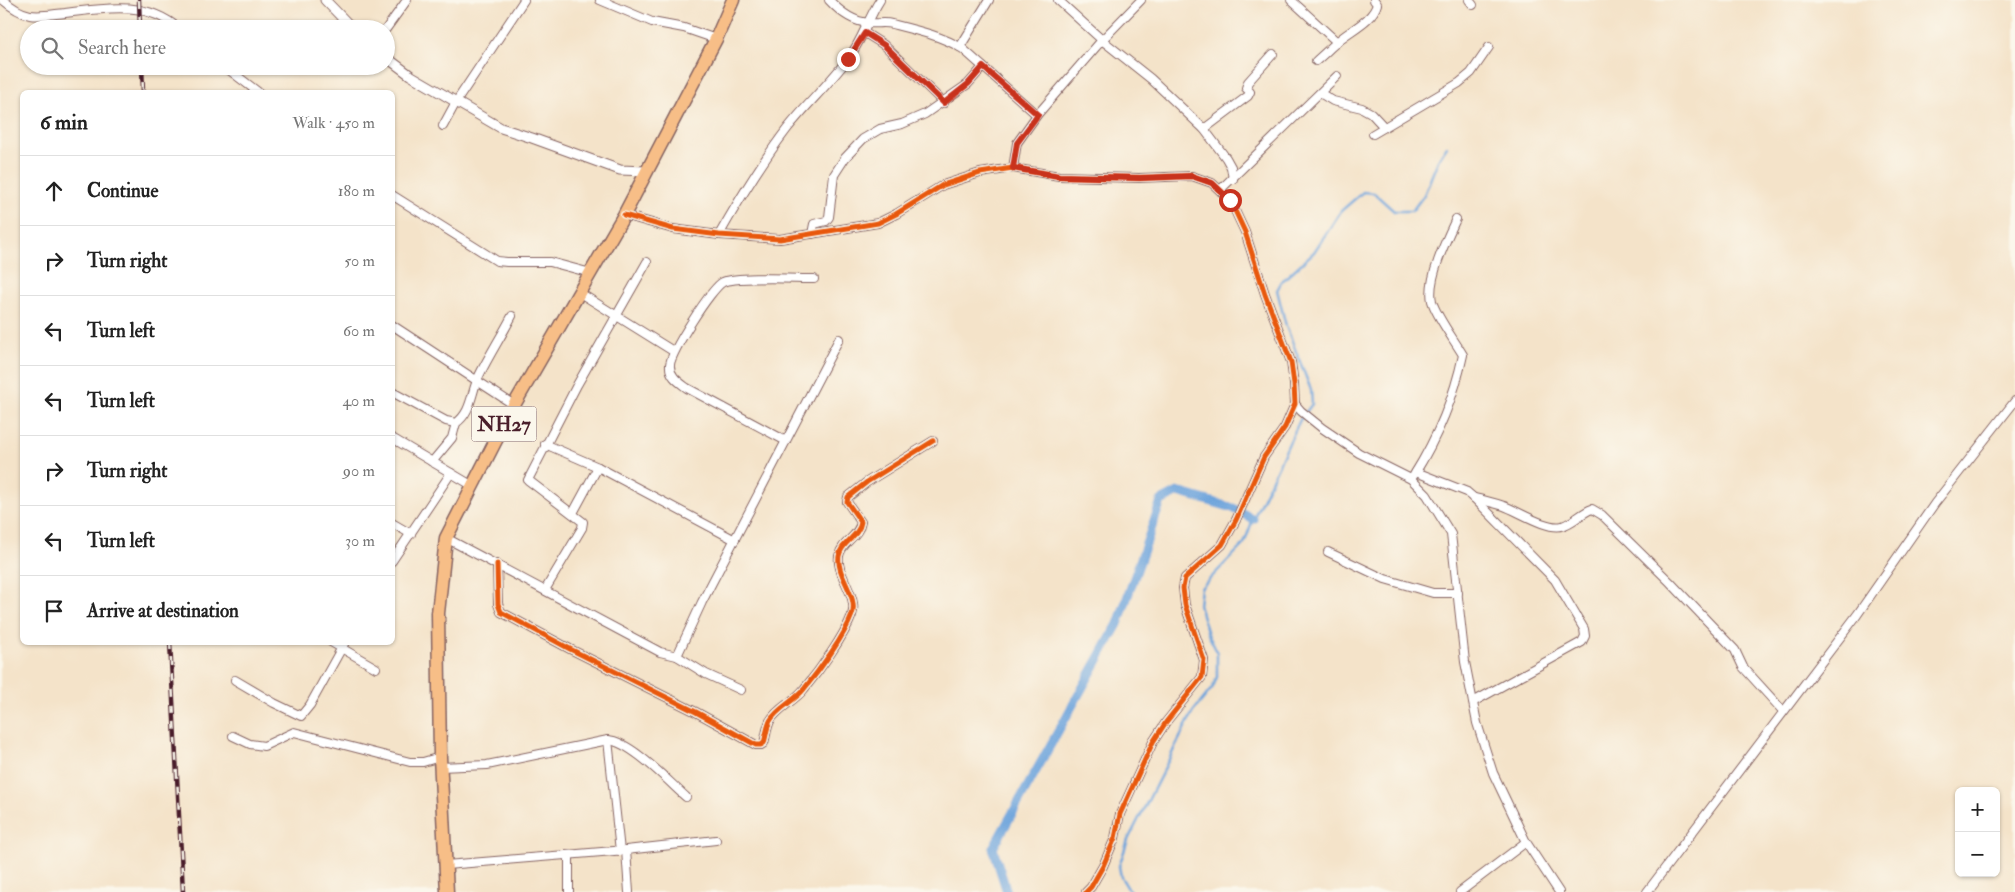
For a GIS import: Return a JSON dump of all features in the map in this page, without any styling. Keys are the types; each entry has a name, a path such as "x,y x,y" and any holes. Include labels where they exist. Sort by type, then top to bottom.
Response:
{"highway":[{"name":"NH27","path":"447,892 440,762 438,613 446,538 514,405 624,215 716,39 733,0"}],"street":[{"path":"3,0 30,15 117,7 151,12 168,20"},
{"path":"325,0 344,20"},
{"path":"393,20 407,0"},
{"path":"443,126 456,102 524,0"},
{"path":"600,0 652,22 684,28 716,39"},
{"path":"829,0 837,9 854,20 867,23 890,23 950,40 1038,115"},
{"path":"719,235 754,175 788,128 848,59 865,33 867,23 880,0"},
{"path":"960,47 989,0"},
{"path":"1058,0 1102,40 1150,79 1204,129 1226,158 1231,168 1233,179"},
{"path":"1013,168 1017,143 1038,115 1102,40 1141,0"},
{"path":"1291,0 1335,38 1337,42"},
{"path":"1316,61 1337,42 1355,30 1375,10 1377,4 1374,0"},
{"path":"865,33 884,45 944,103"},
{"path":"1373,134 1471,74 1489,47"},
{"path":"1204,129 1248,96 1250,92 1246,88 1248,82 1273,54"},
{"path":"395,64 410,75 501,128 620,170 646,171"},
{"path":"812,234 814,224 826,221 829,217 834,175 845,158 863,139 880,129 902,124 926,114 944,103 968,84 983,67"},
{"path":"236,75 255,90"},
{"path":"1220,190 1337,76"},
{"path":"1320,93 1333,101 1362,108 1371,113 1384,126"},
{"path":"624,215 673,229 719,235 780,238 878,223 943,185 980,173 1013,168 1059,176 1140,178 1192,176 1212,183 1230,200 1245,232 1265,294 1291,362 1295,404 1284,426 1264,457 1236,520 1222,546 1185,578 1183,588 1185,605 1204,660 1202,677 1166,722 1153,742 1120,814 1115,838 1103,866 1086,892"},
{"path":"395,197 497,261 550,262 591,273"},
{"path":"1412,479 1428,453 1456,388 1463,355 1432,300 1432,285 1442,249 1456,219"},
{"path":"545,590 582,528 583,522 528,480 616,314 647,262"},
{"path":"786,442 676,380 671,373 670,365 673,351 709,295 721,283 744,280 814,278"},
{"path":"580,293 673,351"},
{"path":"432,462 452,438 456,423 462,419 469,408 477,380 512,316"},
{"path":"395,327 514,405"},
{"path":"678,656 702,602 839,339"},
{"path":"395,394 446,421 456,423"},
{"path":"1647,892 1857,615 1935,503 2015,401"},
{"path":"1295,404 1300,411 1359,453 1412,479 1427,495 1451,534 1465,662 1477,722 1493,773 1526,842 1559,892"},
{"path":"395,440 472,486"},
{"path":"498,564 498,604 501,612 696,712 756,745 761,745 764,743 771,719 803,691 830,653 853,614 849,591 840,568 839,557 841,551 857,534 861,522 847,502 848,497 867,482 933,440"},
{"path":"546,444 598,467 735,540"},
{"path":"573,513 598,467"},
{"path":"1416,472 1467,492 1474,498 1555,580 1584,629 1585,636 1582,642 1473,702"},
{"path":"395,557 451,473"},
{"path":"1474,498 1504,506 1547,525 1559,527 1570,523 1582,513 1592,509 1602,515 1735,650 1743,667 1783,711"},
{"path":"395,525 411,534"},
{"path":"446,538 498,564 660,652 678,656 706,674 741,690"},
{"path":"1328,552 1385,579 1432,593 1458,593"},
{"path":"235,680 274,703 301,716 310,705 343,645 376,668"},
{"path":"233,736 250,744 264,746 294,732 410,762 487,765 608,740 616,740 628,747 686,797"},
{"path":"608,740 629,892"},
{"path":"446,865 716,840"},
{"path":"1460,892 1526,842"},
{"path":"569,855 569,892"}],"waterway":[{"path":"1130,892 1121,877 1119,866 1128,840 1193,712 1213,687 1217,677 1217,652 1208,634 1199,605 1201,588 1244,544 1253,519 1300,420 1312,404 1311,390 1286,326 1277,290 1282,281 1314,252 1341,211 1363,192 1374,193 1394,211 1412,211 1424,195 1439,158 1447,146"},
{"path":"1007,892 993,848 1118,624 1161,501 1178,492 1233,508 1253,519"}],"railway":[{"path":"139,0 140,20"},
{"path":"142,75 143,90"},
{"path":"170,645 183,892"}],"cycle path":[{"path":"624,215 673,229 719,235 780,239 878,223 943,185 980,173 1013,168 1059,176 1139,178 1192,176 1212,183 1230,200 1245,232 1265,294 1291,362 1295,404 1285,427 1264,457 1236,520 1222,545 1185,578 1183,588 1185,605 1204,660 1202,677 1166,722 1153,742 1120,814 1115,838 1103,866 1086,892"},
{"path":"497,564 498,604 501,612 696,712 756,745 761,745 764,743 769,723 773,716 810,682 837,643 852,615 852,601 841,571 839,556 840,551 857,532 861,522 847,502 848,497 867,482 933,441"}],"route":[{"path":"848,59 865,33 884,45 944,103 968,84 983,67 1038,115 1017,143 1013,168 1059,176 1140,178 1192,176 1212,183 1230,200"}]}
